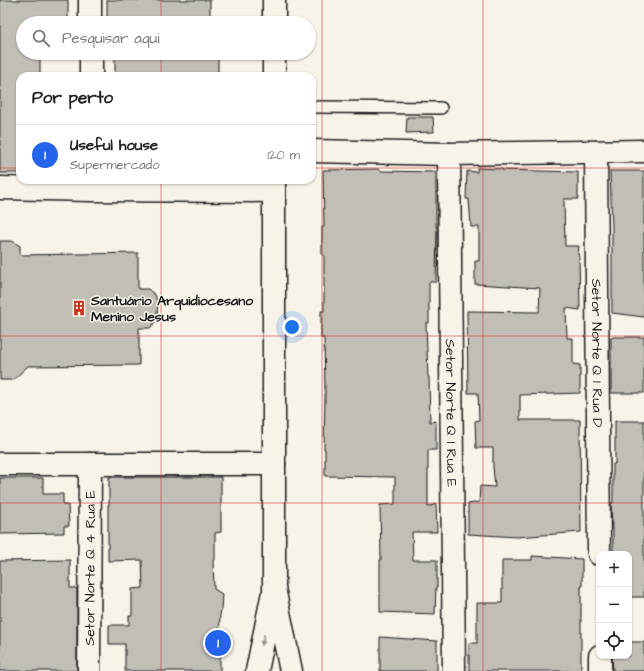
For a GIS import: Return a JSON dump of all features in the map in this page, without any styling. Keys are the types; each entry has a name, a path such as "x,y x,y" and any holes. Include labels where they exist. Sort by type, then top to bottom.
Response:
{"street":[{"path":"90,0 90,16"},
{"path":"274,0 274,16"},
{"path":"91,60 91,72"},
{"path":"274,60 274,72"},
{"path":"316,151 449,154 644,150"},
{"name":"Setor Norte Q 1 Rua D","path":"596,152 599,551"},
{"name":"Setor Norte Q 1 Rua E","path":"449,154 454,671"},
{"path":"0,188 91,185 274,185 274,588 257,671"},
{"path":"0,464 274,464"},
{"name":"Setor Norte Q 4 Rua E","path":"89,671 90,464"},
{"path":"274,588 291,671"},
{"path":"600,659 600,671"}],"lane":[{"path":"316,107 441,108"}],"building":[{"path":"0,0 68,0 68,16 16,16 16,60 40,60 40,72 16,72 16,173 0,173"},
{"path":"107,0 210,0 210,16 107,16"},
{"path":"115,60 218,60 218,72 115,72"},
{"path":"407,117 433,117 434,132 406,133"},
{"path":"477,168 578,172 578,199 564,199 565,246 579,246 580,310 566,308 567,338 573,338 573,364 580,365 580,393 520,395 520,420 580,420 581,532 517,537 468,534 468,504 479,502 480,486 495,487 493,448 476,448 475,421 479,420 478,393 468,393 467,311 539,312 540,288 475,284 475,261 479,261 479,227 471,227 469,199 466,199 467,171 477,172"},
{"path":"378,169 380,171 436,172 436,282 429,282 429,323 426,323 430,422 436,421 436,450 428,450 428,507 436,504 437,532 412,532 413,560 437,560 435,614 380,612 380,505 395,504 395,477 325,476 324,338 321,338 321,311 324,311 324,255 322,255 322,227 324,227 323,170"},
{"path":"610,171 644,171 644,317 612,313 612,227"},
{"name":"Santuário Arquidiocesano Menino Jesus","path":"0,241 12,241 20,246 20,255 138,253 138,289 148,289 156,296 158,302 156,321 150,328 139,328 139,365 28,366 13,380 0,380"},
{"path":"644,337 644,393 611,393 611,338"},
{"path":"615,421 644,421 644,597 632,597 632,551 613,551 611,503 613,503 613,464 615,464"},
{"path":"109,477 221,477 221,532 215,533 215,560 213,560 214,589 222,594 219,645 220,671 125,671 125,644 109,644 109,625 129,625 129,616 132,616 132,589 143,588 142,560 108,561"},
{"path":"0,478 43,478 43,494 63,494 63,505 68,505 69,526 64,526 64,533 0,534"},
{"path":"532,556 582,559 581,671 469,671 469,643 477,643 477,603 502,603 502,560 532,560"},
{"path":"70,560 70,588 77,588 77,671 0,671 0,561"},
{"path":"380,637 437,641 437,671 380,671"},
{"path":"632,642 644,642 644,671 613,671 612,659 632,659"}],"place":[{"name":"Santuário Arquidiocesano Menino Jesus","path":"79,308"},
{"name":"Useful house","path":"218,643"}]}
